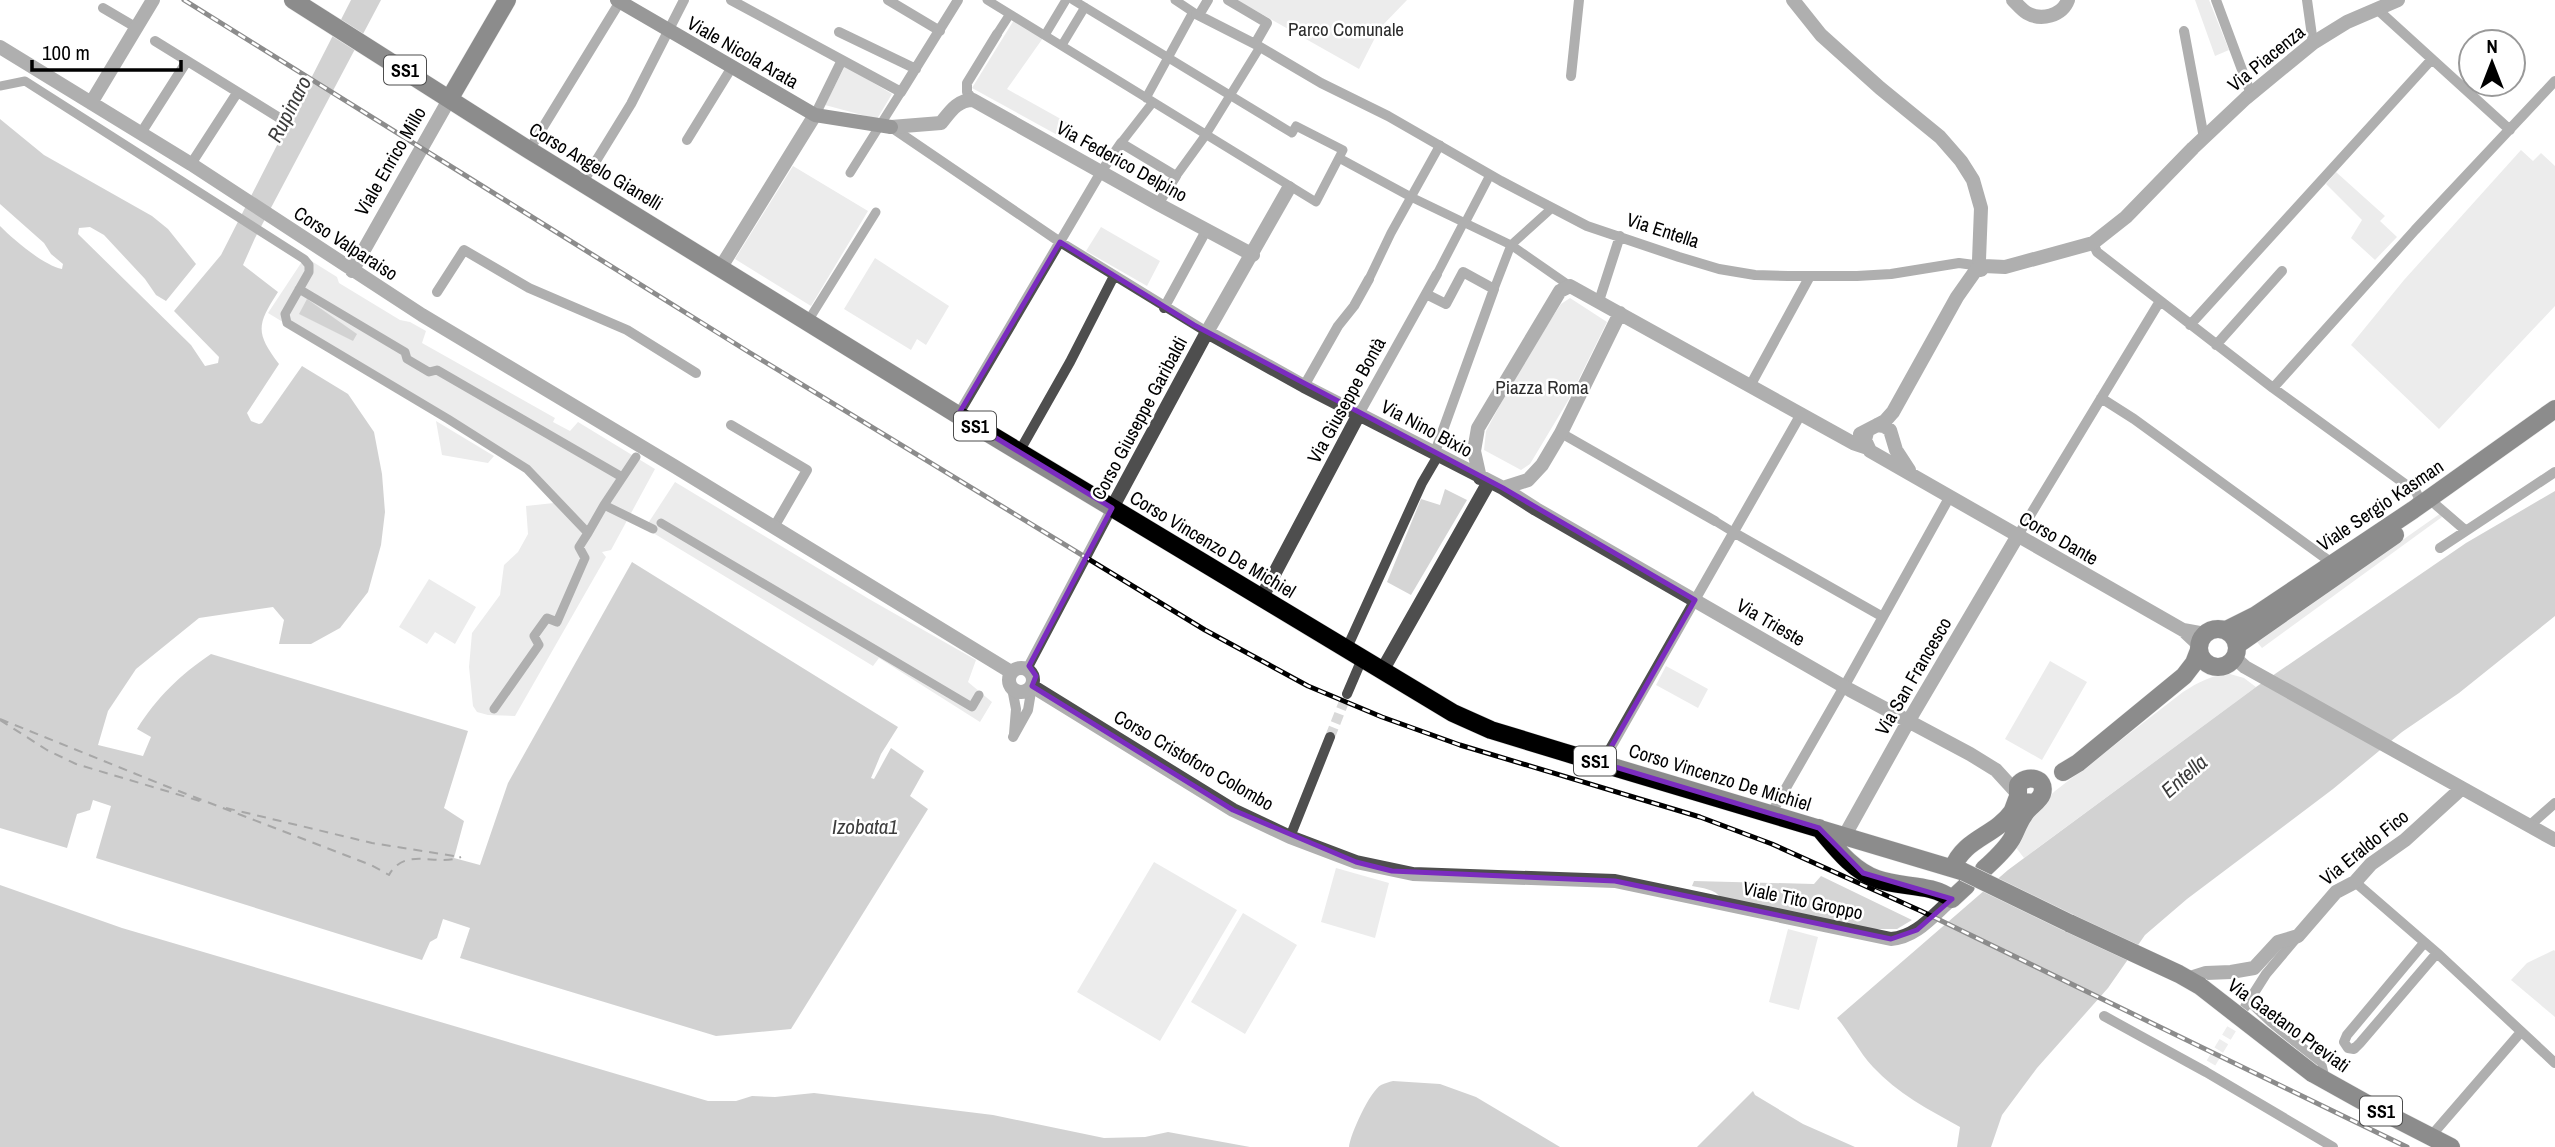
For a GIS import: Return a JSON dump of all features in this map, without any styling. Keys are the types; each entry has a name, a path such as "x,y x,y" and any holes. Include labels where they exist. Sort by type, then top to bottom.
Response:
{"main road":[{"name":"SS1","path":"293,0 450,98"},
{"name":"Viale Enrico Millo","path":"450,98 507,0"},
{"name":"Viale Nicola Arata","path":"619,1 815,115"},
{"name":"Corso Angelo Gianelli","path":"450,98 529,150 721,267"},
{"path":"815,115 886,126"},
{"name":"SS1","path":"721,267 1112,508"},
{"name":"Viale Sergio Kasman","path":"2236,650 2256,615 2413,510 2555,409"},
{"name":"Viale Sergio Kasman","path":"2236,650 2436,505 2555,423"},
{"name":"Corso Vincenzo De Michiel","path":"1112,508 1472,723 1871,843 1961,875 2189,980"},
{"path":"1984,869 2012,839 2023,816 2029,793 2078,764 2184,676 2194,663 2201,643 2219,629 2236,650 2225,666 2184,676"},
{"path":"2201,643 2206,663 2213,667"},
{"name":"Viale Tito Groppo","path":"1952,899 1961,875 1963,849 2001,822 2029,793"},
{"path":"1819,828 1843,856 1863,873 1880,881 1944,893 1952,899"},
{"path":"1871,843 1868,864 1891,882"},
{"name":"Via Gaetano Previati","path":"2189,980 2319,1077 2451,1147"}],"street":[{"path":"90,103 153,0"},
{"path":"583,182 631,104 684,0"},
{"path":"731,0 901,92"},
{"path":"888,0 940,31"},
{"path":"987,0 1315,202 1343,150 1296,126 1293,133 1073,0"},
{"path":"1045,35 1066,0"},
{"path":"1175,0 1196,14"},
{"path":"958,415 1101,172 1150,100 1167,57 1208,0"},
{"path":"1158,204 1230,95 1267,23 1228,0"},
{"path":"1571,76 1578,0"},
{"path":"1793,0 1821,36 1940,136 1961,160 1973,180 1981,208 1978,265 1957,297 1882,432 1865,440 1871,451 1887,452 1882,432"},
{"path":"2013,0 2027,13 2044,17 2057,14 2066,6 2068,0"},
{"path":"2216,0 2251,94"},
{"path":"2307,0 2314,43"},
{"name":"Via Piacenza","path":"2092,243 2126,217 2251,94 2314,43 2347,22 2398,0"},
{"path":"529,150 619,1"},
{"path":"850,173 886,126 901,92 956,3"},
{"path":"1062,45 1085,7"},
{"path":"103,8 137,28"},
{"path":"2378,10 2510,130"},
{"path":"973,100 967,92 967,83 1010,14"},
{"name":"Via Entella","path":"1196,14 1587,226 1719,269 1755,275 1810,276 1891,274 1959,263 2006,267 2092,243"},
{"path":"2184,31 2204,138"},
{"path":"839,32 916,69"},
{"path":"155,41 285,122"},
{"name":"Corso Valparaiso","path":"0,47 191,164 432,321 774,527"},
{"path":"2190,325 2432,59"},
{"path":"721,267 815,115 842,60"},
{"path":"141,133 187,61"},
{"path":"687,140 732,67"},
{"path":"0,86 24,81 304,259 309,265 309,272 285,314 287,323 527,469 588,533"},
{"path":"2273,388 2415,230 2555,81"},
{"path":"191,164 237,93"},
{"name":"Viale Enrico Millo","path":"352,271 450,98"},
{"path":"886,126 941,123 956,105 964,100 973,100"},
{"name":"Via Federico Delpino","path":"973,100 1253,254"},
{"path":"886,126 1060,242 1207,332"},
{"path":"1121,142 1176,176"},
{"path":"1304,386 1338,326 1354,306 1440,145"},
{"path":"1339,158 1411,197 1511,245 1570,286 1620,313 1561,433 1542,465 1528,480 1491,482"},
{"name":"Via Giuseppe Bontà","path":"1262,597 1490,175"},
{"name":"Corso Giuseppe Garibaldi","path":"1027,669 1207,332 1289,188"},
{"path":"1346,650 1437,453 1511,245 1552,208"},
{"path":"808,321 876,212"},
{"path":"1164,308 1207,229"},
{"path":"1599,301 1620,236"},
{"path":"2092,243 2097,252 2190,325 2417,494 2419,498 2413,510"},
{"path":"437,292 464,250 530,288 627,330 696,373"},
{"path":"2216,345 2282,271"},
{"path":"1426,294 1446,304 1463,272 1494,289"},
{"path":"1019,452 1070,362 1114,276"},
{"path":"1750,386 1810,276"},
{"path":"1491,482 1474,451 1478,428 1560,291 1570,286"},
{"path":"299,289 405,352 407,359 429,372 437,370 622,477"},
{"path":"2017,537 2160,301"},
{"name":"Corso Dante","path":"1620,313 1871,451 2183,630 2201,643"},
{"name":"Via Nino Bixio","path":"1207,332 1304,386 1491,482"},
{"path":"2101,398 2332,563"},
{"path":"1602,763 1801,414"},
{"path":"731,425 807,470 774,527 1011,672"},
{"name":"Corso Dante","path":"1828,429 1859,434 1882,432 1917,479"},
{"path":"1561,433 1883,617"},
{"path":"494,709 539,645 534,636 547,618 556,622 585,558 579,547 608,507 622,477 636,457"},
{"path":"2440,548 2555,472"},
{"path":"1382,671 1491,482"},
{"name":"Via Trieste","path":"1491,482 1844,687 1984,762 2029,793"},
{"path":"1771,814 1949,498"},
{"path":"2436,505 2465,530"},
{"path":"608,507 654,526 972,707 979,695"},
{"name":"Via San Francesco","path":"1845,835 2017,537"},
{"path":"2236,650 2428,770 2555,841"},
{"path":"1347,694 1362,659"},
{"path":"1020,667 1027,669 1034,679 1028,710 1013,737 1016,709 1009,680 1011,672 1020,667"},
{"path":"1012,688 1022,693 1032,686"},
{"name":"Corso Cristoforo Colombo","path":"1032,686 1233,810 1290,837 1356,862 1413,874 1573,878 1633,884"},
{"path":"1290,837 1330,737"},
{"name":"Via Eraldo Fico","path":"2319,1077 2321,1063 2247,1004 2266,974 2336,892 2356,882 2371,864 2405,840 2462,788"},
{"path":"2529,826 2555,803"},
{"path":"2356,882 2555,1063"},
{"name":"Viale Tito Groppo","path":"1633,884 1891,939 1901,938 1917,930 1952,899"},
{"path":"2189,980 2206,973 2254,968 2277,942 2298,936"},
{"path":"2424,943 2347,1035 2344,1042 2347,1048 2354,1049 2360,1043 2437,953"},
{"path":"2104,1016 2209,1068 2333,1147"},
{"path":"2431,1136 2521,1032"}],"highlighted area":[{"path":"1060,242 1194,325 1503,488 1695,600 1602,763 1819,828 1863,873 1952,899 1917,930 1891,939 1615,881 1392,871 1356,862 1233,810 1032,686 1036,676 1029,666 1112,508 958,415"}],"green space":[{"name":"Parco Comunale","path":"1237,0 1407,0 1380,28 1359,69"},
{"path":"2195,0 2209,0 2229,50 2215,56"},
{"path":"1014,20 1043,38 1007,89 1068,123 1061,137 972,88"},
{"path":"845,66 892,94 877,119 825,105"},
{"path":"2521,150 2533,161 2541,153 2555,166 2555,306 2439,429 2351,345 2404,280"},
{"path":"793,166 868,211 811,306 735,259"},
{"path":"2336,172 2385,216 2380,221 2397,237 2375,260 2351,238 2362,220 2326,184"},
{"path":"1101,227 1160,261 1147,286 1086,251"},
{"path":"305,257 337,277 339,283 400,320 426,331 422,343 555,418 553,422 570,431 578,422 655,469 611,550 602,552 606,557 515,716 488,715 477,712 473,706 469,667 472,633 500,595 504,565 518,552 528,534 526,506 554,503 522,467 268,313"},
{"path":"875,258 949,306 926,345 917,339 911,350 844,309"},
{"name":"Piazza Roma","path":"1570,298 1607,322 1569,399 1530,464 1521,470 1484,450 1486,431 1523,362 1561,304"},
{"path":"436,421 494,456 488,463 442,455"},
{"path":"675,482 976,660 968,682 992,702 980,722 879,658 873,666 645,528"},
{"path":"1445,489 1467,500 1411,595 1387,582 1421,499 1440,505"},
{"path":"2441,513 2442,517 2262,648 2257,642"},
{"path":"429,579 476,607 455,644 435,632 427,644 399,627"},
{"path":"2050,661 2087,682 2042,760 2005,739"},
{"path":"1666,666 1708,689 1698,708 1656,685"},
{"path":"2230,674 2244,678 2256,687 2024,858 2014,845 2035,810 2055,791 2183,692 2205,680"},
{"path":"1154,862 1237,910 1160,1041 1077,992"},
{"path":"1336,868 1389,883 1375,938 1321,922"},
{"path":"1821,876 1912,920 1897,929 1874,929 1721,898 1712,891 1692,886 1694,881 1814,884"},
{"path":"1243,913 1297,945 1245,1034 1191,1002"},
{"path":"1788,929 1818,937 1799,1010 1769,1002"},
{"path":"2554,950 2555,1017 2511,980 2527,963"}],"water":[{"name":"Izobata1","path":"351,0 381,0 243,265 278,292 266,313 262,328 266,344 279,364 247,413 251,421 262,423 302,366 348,394 374,432 382,474 385,512 381,545 368,592 340,628 311,644 279,644 284,620 273,607 199,618 136,669 108,711 98,745 143,756 151,737 137,729 145,717 170,687 211,654 468,731 444,808 464,821 454,858 480,865 508,783 632,562 898,727 881,754 871,778 874,779 891,748 924,771 910,796 928,809 791,1029 716,1036 460,958 470,928 443,919 437,938 430,942 422,960 96,858 111,806 93,800 90,810 77,814 67,848 0,828 0,226 46,263 62,269 63,264 51,254 44,243 0,204 0,119 44,155 152,216 168,229 196,264 166,301 156,295 145,279 104,235 90,227 79,228 78,234 191,345 205,366 218,363 219,357 174,311 221,255"},
{"path":"307,299 357,334 353,341 299,314"},
{"name":"Entella","path":"2555,491 2555,616 2459,693 2402,732 2333,789 2187,899 2145,935 2108,988 2037,1068 2002,1115 1991,1147 1957,1147 1960,1127 1903,1093 1868,1061 1837,1018 2008,870 2256,687 2466,543"},
{"path":"0,885 122,928 708,1101 736,1101 752,1096 775,1097 814,1093 993,1115 1104,1138 1145,1137 1168,1132 1250,1147 0,1147"},
{"path":"1393,1081 1440,1084 1476,1097 1560,1147 1349,1147 1366,1104 1381,1085"},
{"path":"1753,1091 1755,1095 1803,1124 1855,1147 1697,1147"}],"ferry route":[{"path":"0,719 371,865 389,875 403,861 461,857"},
{"path":"0,720 47,750 76,764 203,802"},
{"path":"226,808 372,843 460,857"}],"tunnel":[{"path":"1330,737 1347,694"},
{"path":"2211,1063 2241,1013"}],"railway":[{"path":"184,0 747,351 1205,630 1308,686 1382,717 1460,745 1700,817 1772,844 1921,911 2407,1147"}],"water label":[{"name":"Rupinaro","path":"289,109"}]}
